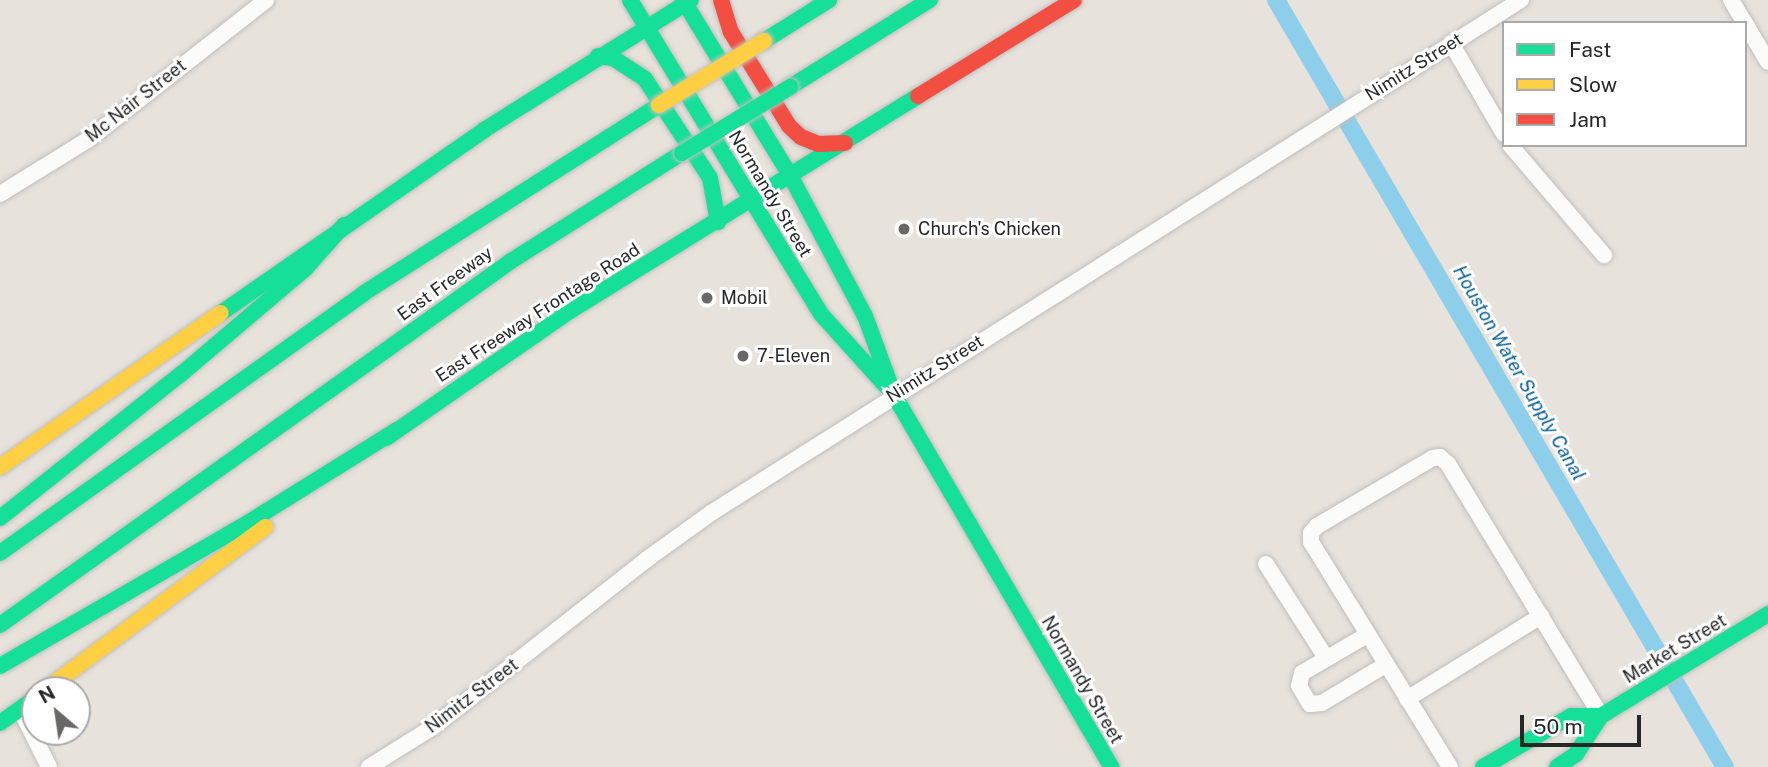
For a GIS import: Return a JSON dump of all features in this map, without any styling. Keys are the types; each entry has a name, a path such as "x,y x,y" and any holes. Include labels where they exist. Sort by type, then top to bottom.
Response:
{"main road":[{"name":"Normandy Street","path":"630,0 821,314 894,395"},
{"path":"721,0 730,32 789,126 801,137 818,144 845,142"},
{"name":"East Freeway","path":"0,552 364,293 829,0"},
{"name":"East Freeway","path":"0,625 511,261 930,0"},
{"name":"East Freeway Frontage Road","path":"64,676 397,430 570,311 751,202 1074,0"},
{"name":"Normandy Street","path":"686,1 791,177 865,316 894,395 1111,767"},
{"path":"0,467 344,225 598,56 686,1"},
{"path":"598,56 622,62 645,79 710,177 718,222"},
{"path":"0,518 201,358 305,269 344,225"},
{"path":"0,666 241,527 397,430"},
{"name":"Market Street","path":"1483,767 1571,716 1601,716 1700,658 1768,614"},
{"path":"0,723 20,709"},
{"name":"Market Street","path":"1558,767 1580,760 1601,716"}],"street":[{"name":"Mc Nair Street","path":"0,194 89,139 266,0"},
{"name":"Nimitz Street","path":"369,767 433,727 647,559 711,513 1521,0"},
{"path":"1731,0 1744,21"},
{"path":"1747,26 1768,62"},
{"path":"1451,43 1502,131"},
{"path":"1512,147 1604,255"},
{"path":"1450,767 1311,542 1311,533 1317,526 1433,458 1440,457 1448,464 1601,716"},
{"path":"1266,564 1326,658"},
{"path":"1407,699 1541,616"},
{"path":"1367,635 1302,673 1298,679 1310,704 1322,703 1385,665"},
{"path":"20,709 49,767"}],"waterway":[{"name":"Houston Water Supply Canal","path":"1276,0 1725,767"}],"traffic: fast":[{"path":"630,0 821,314 885,385"},
{"path":"683,0 791,177 865,316 894,395 1111,767"},
{"path":"221,313 484,130 691,0"},
{"path":"764,41 829,0"},
{"path":"790,87 930,0"},
{"path":"598,56 613,58 645,79 710,178 718,222"},
{"path":"682,153 790,87"},
{"path":"386,438 570,311 918,96"},
{"path":"0,553 364,293 659,105"},
{"path":"0,625 511,261 682,153"},
{"path":"0,518 180,375 305,269 344,225"},
{"path":"0,666 241,527 397,430"},
{"path":"1557,767 1576,754 1601,716 1768,614"},
{"path":"0,723 21,708"},
{"path":"1483,767 1571,716 1601,716"}],"traffic: slow":[{"path":"659,105 764,41"},
{"path":"0,467 221,313"},
{"path":"64,676 265,527"}],"traffic: jam":[{"path":"721,0 731,32 789,126 801,137 818,144 845,143"},
{"path":"918,96 1074,0"}],"place":[{"name":"Church's Chicken","path":"904,229"},
{"name":"Mobil","path":"707,298"},
{"name":"7-Eleven","path":"743,356"}]}
